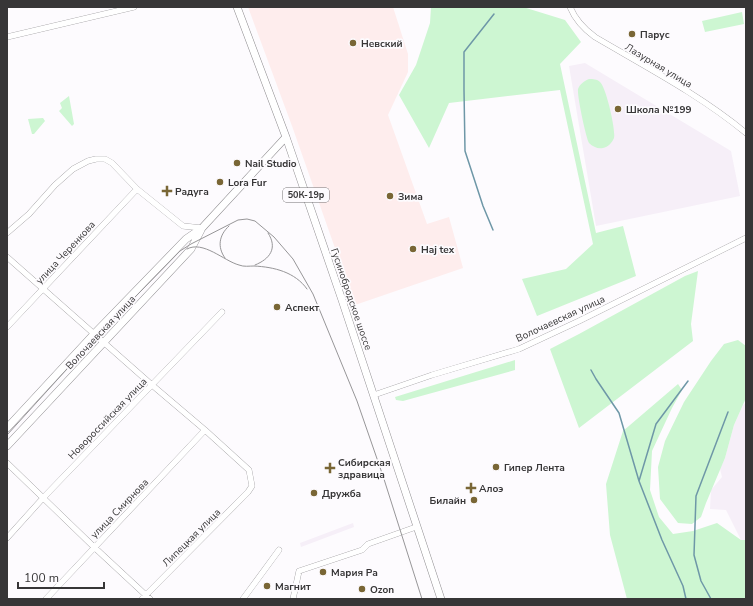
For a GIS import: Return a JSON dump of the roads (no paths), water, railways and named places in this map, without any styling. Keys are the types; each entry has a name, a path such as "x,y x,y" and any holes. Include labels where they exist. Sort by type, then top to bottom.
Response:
{"main road":[{"name":"Гусинобродское шоссе","path":"237,7 286,137 374,395 416,527 441,599"},
{"name":"Волочаевская улица","path":"7,428 94,334 186,239 202,228 286,137"},
{"name":"Волочаевская улица","path":"7,446 191,250 202,228"}],"street":[{"path":"7,37 134,7"},
{"name":"Лазурная улица","path":"570,7 573,14 586,30 595,37 701,100 728,118 746,133"},
{"path":"7,233 29,214 55,185 73,169 88,161 96,159 105,159 112,163 137,189 183,226 202,228"},
{"name":"улица Черенкова","path":"7,327 137,189"},
{"name":"Волочаевская улица","path":"374,395 519,348 579,321 746,238"},
{"path":"7,257 205,430"},
{"name":"Новороссийская улица","path":"7,538 222,312"},
{"name":"Липецкая улица","path":"146,598 248,492 252,486 248,470 205,430"},
{"name":"улица Смирнова","path":"46,599 205,430"},
{"path":"7,463 146,598"},
{"path":"293,599 299,571 362,550 368,544 416,527"},
{"path":"243,599 279,550"}],"waterway":[{"path":"493,230 483,206 465,151 464,52 494,14"},
{"path":"591,370 619,413 639,481"},
{"path":"686,599 683,586 662,540 639,481 656,424 688,381"},
{"path":"711,599 701,581 694,555 696,496 728,412"}],"tram line":[{"path":"7,435 97,336 180,251 238,220 247,219 255,221 274,237 293,259 313,294 357,401 383,476 422,599"},
{"path":"225,258 222,254 220,241 223,233 229,226"},
{"path":"255,265 265,260 271,252 272,243 268,233"},
{"path":"187,249 200,247 241,266 276,269 296,278 307,289"}],"place":[{"name":"Парус","path":"632,34"},
{"name":"Невский","path":"353,43"},
{"name":"Школа №199","path":"618,109"},
{"name":"Nail Studio","path":"237,163"},
{"name":"Lora Fur","path":"220,182"},
{"name":"Радуга","path":"167,191"},
{"name":"Зима","path":"390,196"},
{"name":"Haj tex","path":"413,249"},
{"name":"Аспект","path":"277,307"},
{"name":"Гипер Лента","path":"496,467"},
{"name":"Сибирская здравица","path":"330,468"},
{"name":"Алоэ","path":"471,488"},
{"name":"Дружба","path":"314,493"},
{"name":"Билайн","path":"474,500"},
{"name":"Мария Ра","path":"323,572"},
{"name":"Магнит","path":"267,586"},
{"name":"Ozon","path":"362,589"}]}
